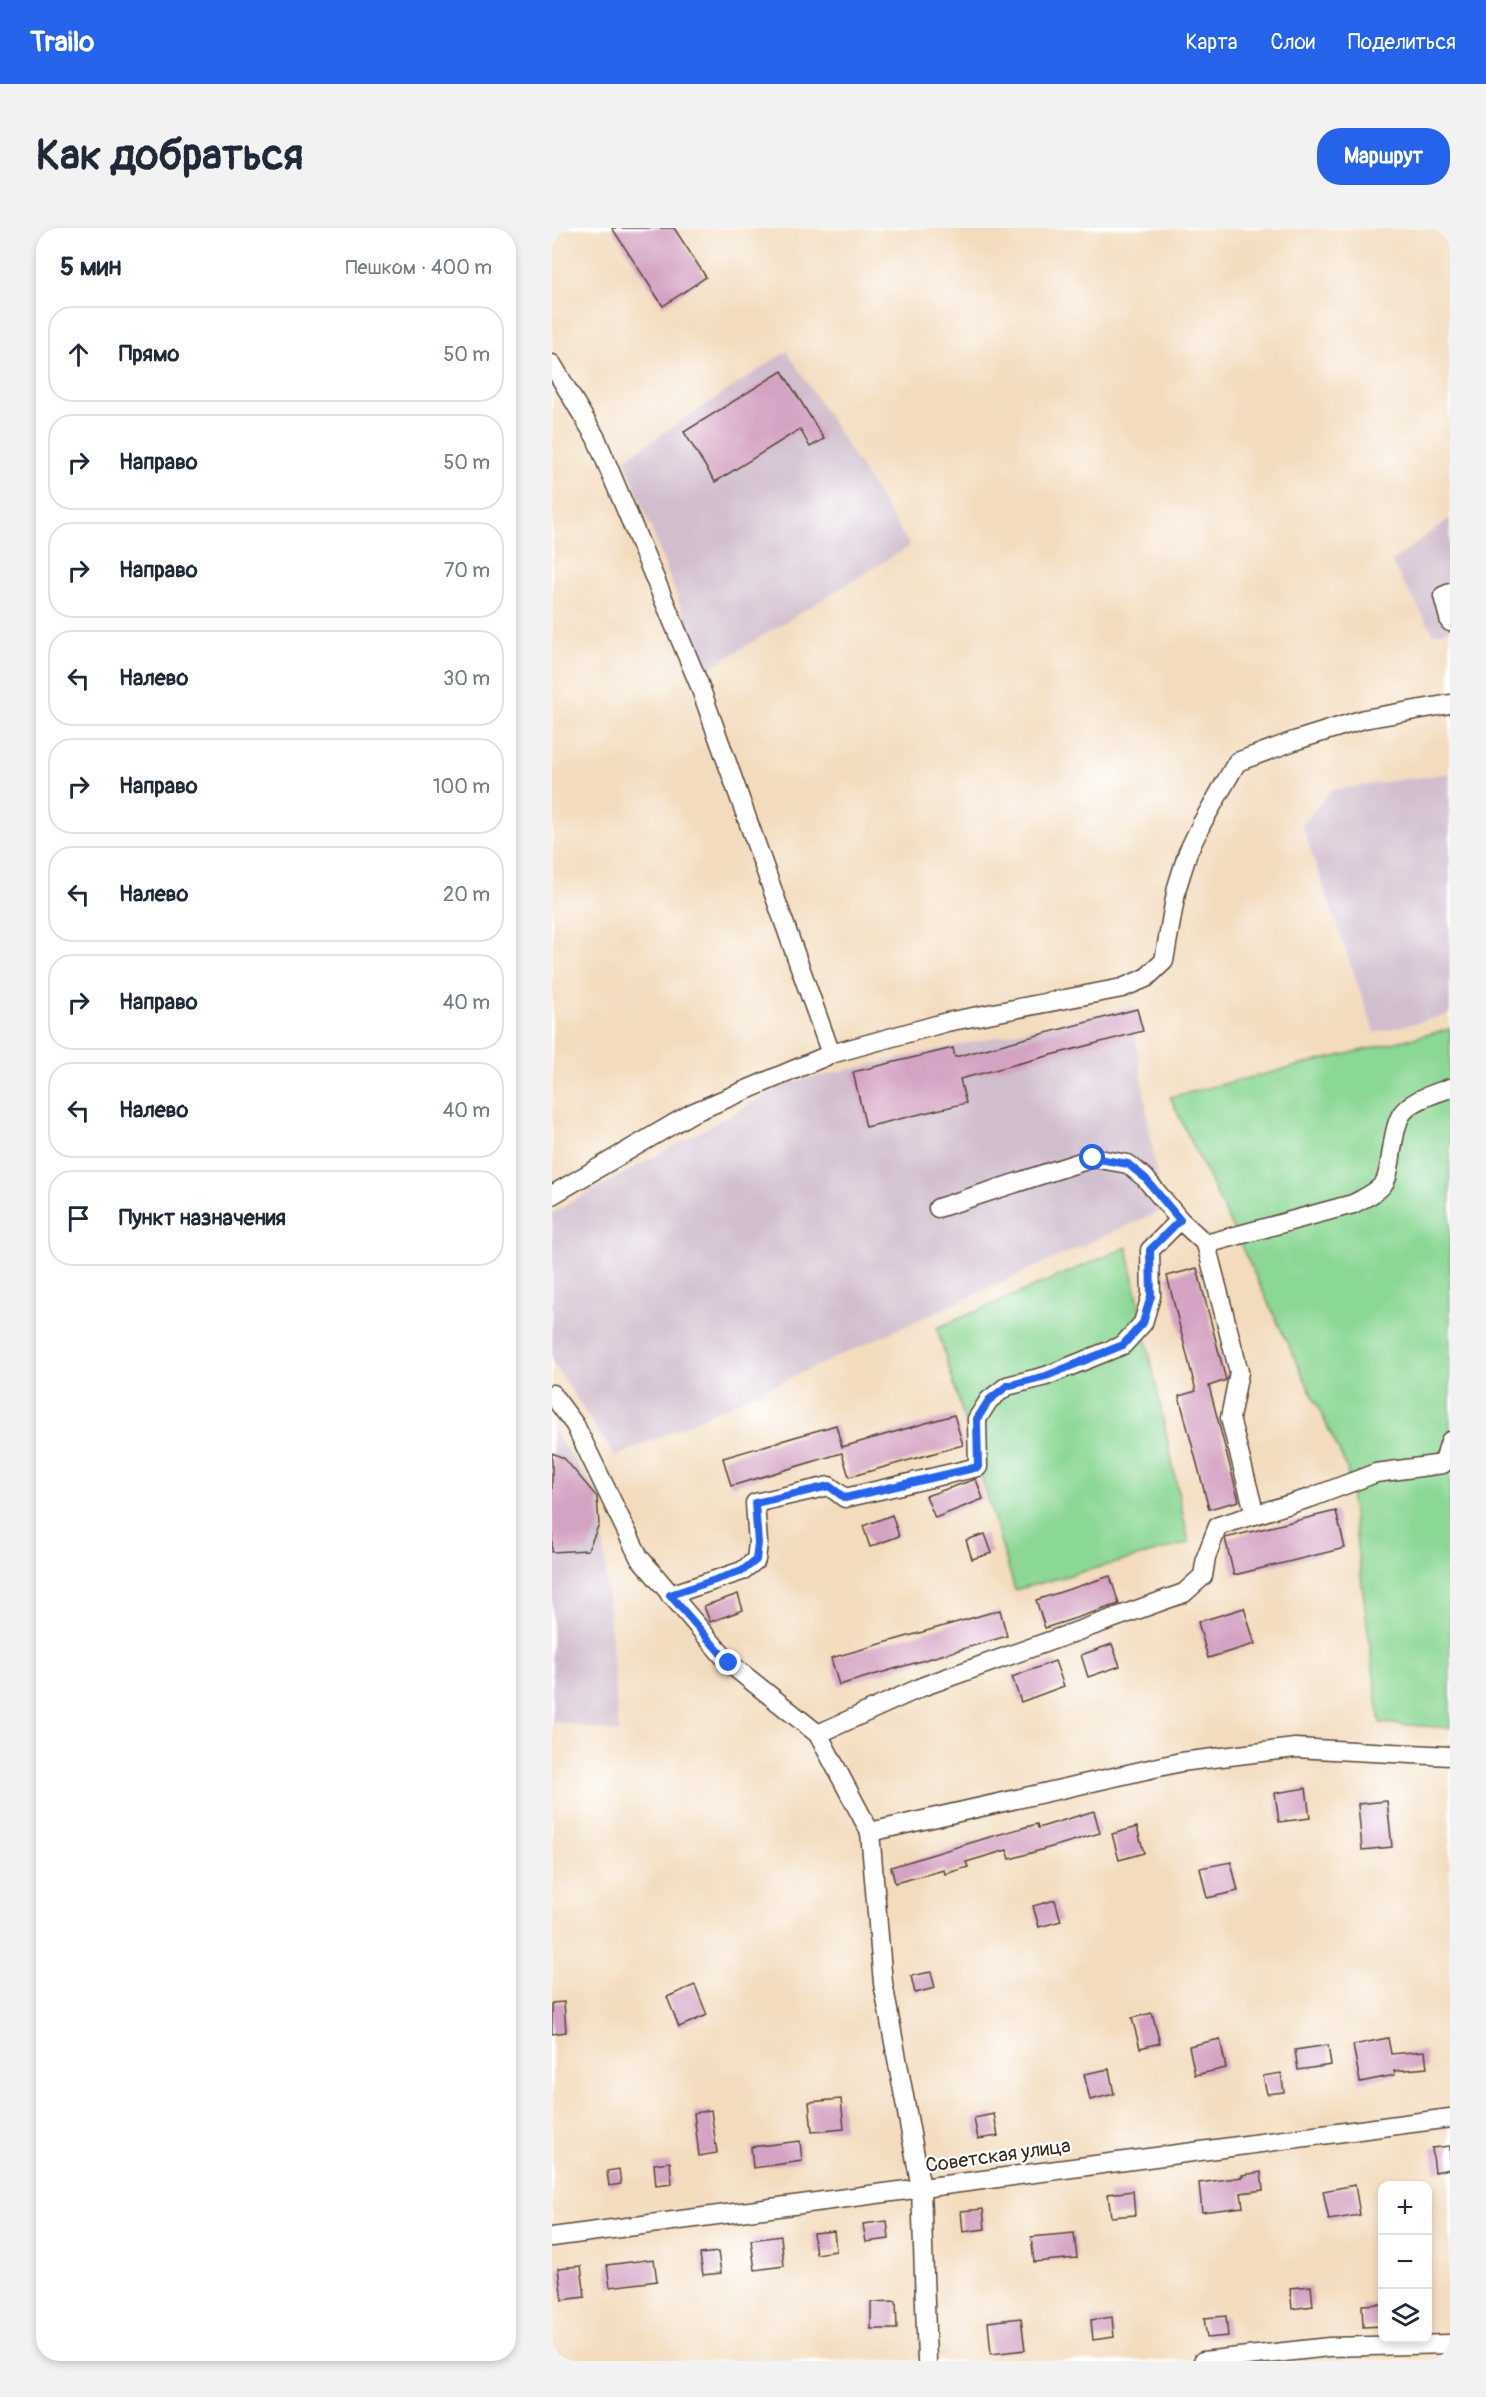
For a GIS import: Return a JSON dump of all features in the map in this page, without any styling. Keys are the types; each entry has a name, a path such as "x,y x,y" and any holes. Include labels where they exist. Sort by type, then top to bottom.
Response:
{"street":[{"path":"552,364 597,438 699,684 831,1054"},
{"path":"1450,593 1443,596 1450,622"},
{"path":"552,1195 692,1113 831,1054 947,1022 1122,988 1146,978 1164,961 1177,887 1188,852 1237,762 1364,719 1450,704"},
{"path":"1206,1244 1353,1204 1374,1193 1386,1182 1393,1140 1401,1114 1415,1102 1450,1088"},
{"path":"938,1208 1093,1158 1128,1164 1145,1178 1180,1220 1206,1244 1239,1372 1230,1418 1255,1515"},
{"path":"670,1595 742,1571 756,1560 758,1543 755,1503 829,1486 845,1498 978,1467 977,1419 989,1400 1007,1386 1046,1376 1123,1345 1143,1323 1151,1296 1150,1250 1180,1220"},
{"path":"552,1394 575,1425 639,1557 729,1663 818,1734 870,1832 883,1983 921,2188 927,2361"},
{"path":"818,1734 924,1686 1184,1593 1203,1576 1206,1557 1218,1526 1376,1473 1443,1464 1450,1441"},
{"path":"870,1832 1191,1761 1295,1749 1450,1756"},
{"name":"Советская улица","path":"552,2237 1450,2118"},
{"path":"1203,2361 1329,2347 1450,2344"}],"shaded area":[{"path":"787,351 910,546 705,671 625,459"},
{"path":"1450,518 1450,629 1434,634 1391,562"},
{"path":"1450,773 1450,1014 1375,1033 1302,826 1331,790"},
{"path":"1131,1007 1162,1210 615,1457 552,1361 552,1213 789,1083"},
{"path":"552,1429 600,1498 619,1733 552,1721"}],"green space":[{"path":"1450,1029 1450,1728 1380,1723 1347,1468 1170,1097"},
{"path":"1127,1247 1189,1543 1015,1590 937,1328"}],"building":[{"path":"612,228 674,228 706,277 663,306"},
{"path":"782,371 824,439 810,447 800,429 715,482 684,432"},
{"path":"1137,1009 1143,1031 960,1079 966,1103 866,1127 853,1072 953,1048 955,1057"},
{"path":"1197,1268 1226,1380 1209,1386 1239,1501 1209,1509 1179,1396 1196,1391 1167,1276"},
{"path":"954,1415 963,1445 849,1477 842,1453 731,1486 723,1458 836,1425 842,1447"},
{"path":"552,1453 564,1458 597,1497 599,1524 588,1550 552,1552"},
{"path":"976,1479 983,1499 935,1518 926,1496"},
{"path":"1336,1511 1345,1548 1234,1575 1225,1538"},
{"path":"892,1515 899,1536 870,1547 863,1526"},
{"path":"985,1534 992,1553 972,1559 966,1540"},
{"path":"1110,1576 1119,1604 1045,1628 1036,1600"},
{"path":"738,1594 743,1610 710,1622 704,1606"},
{"path":"1244,1608 1255,1644 1208,1658 1198,1622"},
{"path":"1000,1610 1007,1636 839,1685 831,1658"},
{"path":"1112,1644 1120,1666 1088,1677 1081,1655"},
{"path":"1055,1661 1064,1686 1021,1702 1012,1677"},
{"path":"1306,1788 1310,1818 1279,1822 1275,1793"},
{"path":"1387,1801 1392,1847 1362,1850 1358,1804"},
{"path":"1094,1811 1100,1833 1010,1859 1007,1850 966,1862 968,1867 945,1874 944,1870 895,1883 891,1867 993,1836 1037,1824 1038,1828"},
{"path":"1137,1827 1144,1853 1119,1860 1112,1834"},
{"path":"1231,1862 1238,1891 1207,1898 1200,1868"},
{"path":"1055,1900 1061,1921 1039,1927 1033,1906"},
{"path":"931,1972 935,1988 915,1993 911,1976"},
{"path":"695,1985 707,2015 679,2027 667,1997"},
{"path":"564,2002 566,2032 552,2034 552,2003"},
{"path":"1152,2013 1160,2043 1140,2048 1132,2018"},
{"path":"1388,2038 1391,2054 1425,2051 1427,2068 1394,2071 1395,2075 1360,2082 1353,2045"},
{"path":"1220,2039 1226,2068 1195,2075 1189,2046"},
{"path":"1328,2045 1331,2065 1298,2070 1295,2050"},
{"path":"1109,2069 1114,2094 1090,2100 1084,2074"},
{"path":"1281,2073 1284,2092 1267,2094 1263,2076"},
{"path":"841,2099 844,2129 812,2132 809,2102"},
{"path":"711,2110 717,2153 699,2156 694,2113"},
{"path":"994,2114 998,2136 978,2139 974,2118"},
{"path":"800,2141 802,2161 753,2168 751,2147"},
{"path":"1450,2146 1450,2169 1435,2172 1432,2148"},
{"path":"670,2162 672,2184 656,2186 654,2164"},
{"path":"619,2169 621,2184 609,2186 607,2171"},
{"path":"1261,2172 1263,2190 1241,2193 1243,2207 1202,2212 1199,2183"},
{"path":"1355,2185 1360,2215 1329,2220 1323,2191"},
{"path":"1133,2191 1135,2215 1111,2217 1108,2194"},
{"path":"983,2209 985,2229 963,2232 961,2211"},
{"path":"887,2221 889,2239 866,2242 863,2224"},
{"path":"834,2231 836,2251 816,2254 813,2233"},
{"path":"1074,2233 1077,2258 1034,2262 1031,2237"},
{"path":"781,2236 784,2266 755,2270 751,2240"},
{"path":"718,2252 721,2273 703,2275 700,2254"},
{"path":"654,2259 657,2281 610,2287 607,2265"},
{"path":"581,2266 585,2297 562,2300 558,2268"},
{"path":"1311,2286 1313,2306 1292,2309 1290,2288"},
{"path":"896,2301 897,2329 871,2329 871,2302"},
{"path":"1378,2304 1378,2326 1363,2327 1362,2305"},
{"path":"1226,2316 1228,2336 1207,2338 1204,2318"},
{"path":"1112,2317 1114,2337 1093,2340 1091,2320"},
{"path":"1021,2318 1025,2350 991,2354 988,2322"}],"route":[{"path":"729,1663 670,1595 742,1571 756,1560 758,1543 755,1503 829,1486 845,1498 978,1467 977,1419 989,1400 1007,1386 1046,1376 1123,1345 1143,1323 1151,1296 1150,1250 1180,1220 1145,1178 1128,1164 1093,1158"}]}
